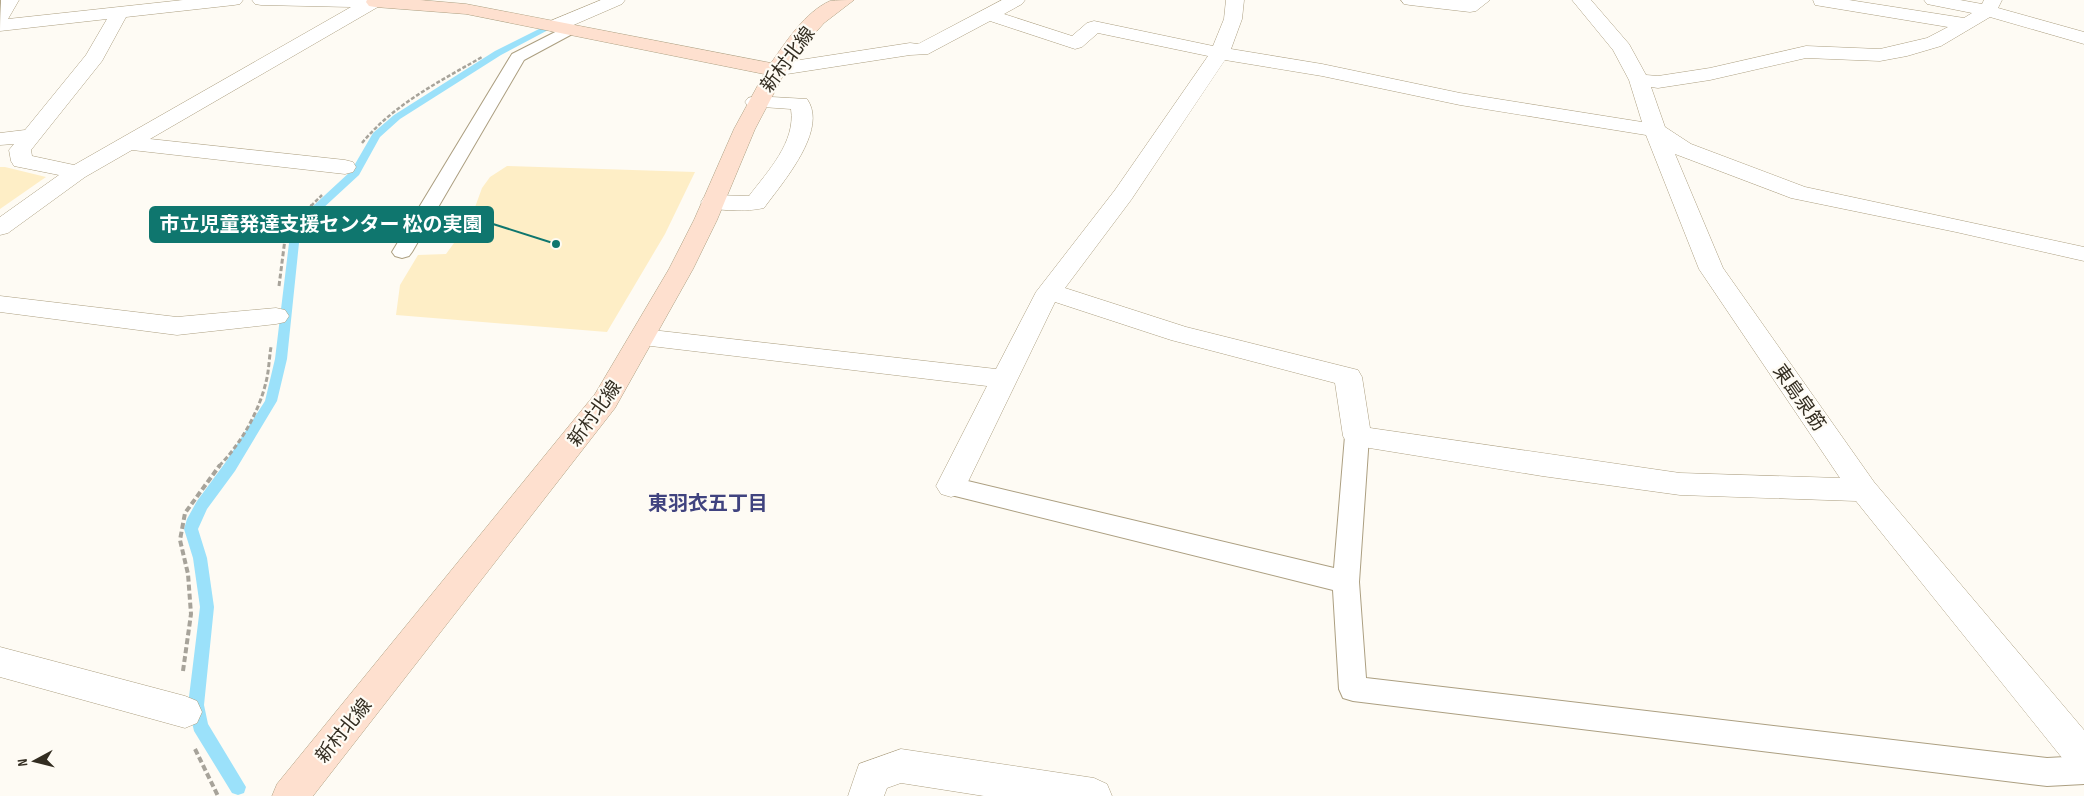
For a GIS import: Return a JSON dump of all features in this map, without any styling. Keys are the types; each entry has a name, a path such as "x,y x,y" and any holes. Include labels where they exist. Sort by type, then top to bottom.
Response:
{"street":[{"path":"0,17 10,0"},
{"path":"0,25 234,0"},
{"path":"261,0 376,1 466,9 774,70 910,49 921,50 1016,0"},
{"path":"563,27 616,0"},
{"name":"新村北線","path":"290,796 605,401 643,338 692,249 755,102 774,70 818,18 845,0"},
{"path":"951,486 1045,298 1123,195 1220,53 1233,19 1235,0"},
{"path":"1410,0 1470,7 1481,0"},
{"name":"東島泉筋","path":"1580,0 1622,48 1638,80 1655,130 1711,269 1864,490 2084,756"},
{"path":"1933,0 1991,6 2084,38"},
{"path":"0,228 77,172 132,143 376,1"},
{"path":"1821,1 1967,24"},
{"path":"1638,80 1658,82 1710,74 1806,52 1880,55 1934,42 1967,24 1991,6"},
{"path":"77,172 22,161 20,150 96,57 120,12"},
{"path":"989,15 1075,43 1094,27 1220,53 1322,70 1460,99 1655,130 1683,149 1799,193 1956,225 2084,254"},
{"path":"712,202 756,203 792,153 803,122 800,102 755,102"},
{"path":"0,139 33,135"},
{"path":"132,143 345,167"},
{"path":"1050,292 1180,334 1348,377 1357,436 1542,466 1680,484 1864,490"},
{"path":"0,304 177,326 276,316"},
{"path":"643,338 1004,379"},
{"path":"0,662 185,712"},
{"path":"866,796 872,776 901,766 1094,796"}],"lane":[{"path":"402,252 518,57 563,27"},
{"path":"1357,436 1346,582 1353,689 2047,772 2084,770"},
{"path":"951,486 1346,582"}],"path":[{"path":"218,796 193,746 185,712 183,669 191,614 188,574 180,540 186,513 196,495 214,471 231,454 258,406 266,382 276,316 283,249 290,225 338,179 366,136 397,109 486,54"}],"shaded area":[{"path":"507,166 695,172 665,234 607,332 396,315 400,285 418,255 446,254 470,221 482,188 490,177"},
{"path":"0,167 5,167 46,177 0,209"}],"waterway":[{"path":"238,787 200,726 196,705 207,607 200,558 191,529 202,505 230,467 271,401 281,359 294,243 303,221 355,173 376,135 397,117 498,53 546,29"}],"place":[{"name":"市立児童発達支援センター 松の実園","path":"556,244"}],"district":[{"name":"東羽衣五丁目","path":"708,503"}]}
